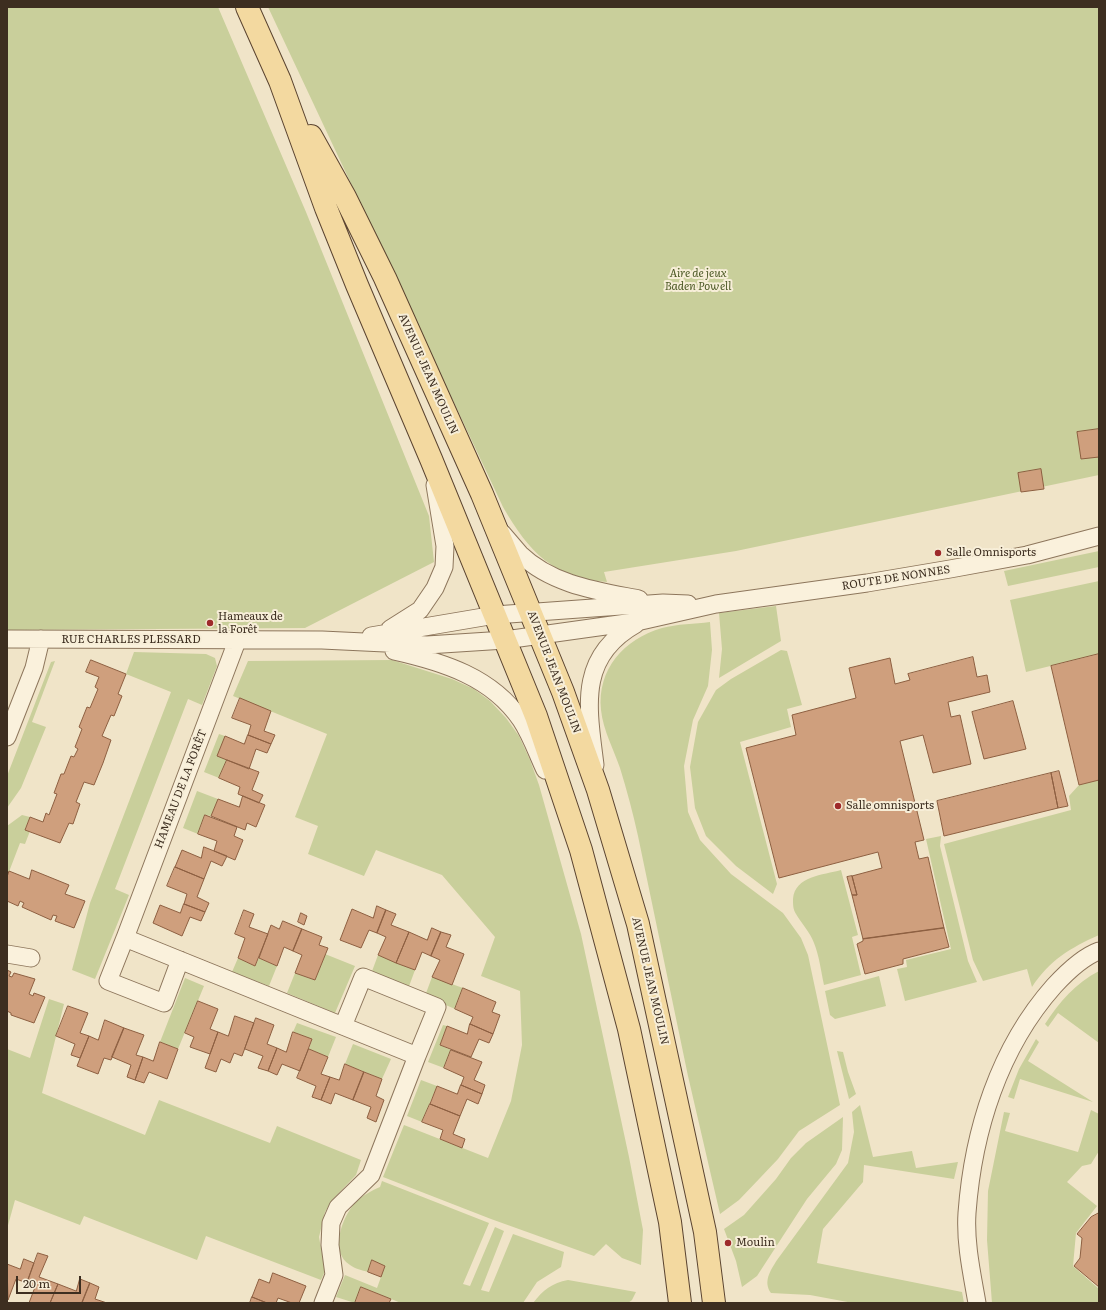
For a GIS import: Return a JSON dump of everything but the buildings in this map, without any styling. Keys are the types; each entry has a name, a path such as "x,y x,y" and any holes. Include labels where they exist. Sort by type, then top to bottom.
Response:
{"main road":[{"name":"AVENUE JEAN MOULIN","path":"247,7 280,81 326,208 536,716 581,850 629,1029 670,1222 680,1303"},
{"name":"AVENUE JEAN MOULIN","path":"280,81 346,197 385,278 494,524 531,612 598,790 638,924 705,1232 714,1303"}],"street":[{"path":"386,632 420,610 435,588 444,567 445,546 431,459"},
{"name":"ROUTE DE NONNES","path":"494,524 521,554 541,570 558,579 584,588 663,603"},
{"name":"ROUTE DE NONNES","path":"540,635 641,621 716,604 860,584 950,569 1027,555 1099,536"},
{"name":"ROUTE DE NONNES","path":"531,612 663,603 716,604"},
{"name":"RUE CHARLES PLESSARD","path":"351,641 386,632 495,615 531,612"},
{"path":"598,790 588,707 592,674 599,658 608,644 620,633 641,621"},
{"name":"RUE CHARLES PLESSARD","path":"7,639 351,641 427,645 505,640 540,635"},
{"path":"7,737 34,668 41,639"},
{"name":"HAMEAU DE LA FORÊT","path":"180,960 164,1003 108,981 237,641"},
{"path":"351,641 405,653 444,665 488,685 506,701 524,727 581,850"},
{"path":"125,938 417,1056"},
{"path":"977,1303 969,1259 966,1215 971,1167 981,1124 995,1083 1014,1045 1038,1005 1063,976 1092,953 1099,951"},
{"path":"7,954 31,958"},
{"path":"323,1303 334,1275 330,1245 331,1223 338,1207 371,1175 437,1007 363,977 343,1026"}],"green space":[{"path":"7,7 218,7 306,212 429,516 434,562 305,628 7,630"},
{"name":"Aire de jeux Baden Powell","path":"268,7 1099,7 1099,475 736,551 604,572 607,582 572,575 557,568 544,560 533,549 503,507"},
{"path":"1099,551 1099,567 1008,586 1004,571"},
{"path":"1099,581 1099,654 1026,672 1010,600"},
{"path":"776,606 781,641 719,678 722,649 719,613"},
{"path":"710,622 712,650 708,686 693,720 684,766 688,812 700,840 731,874 783,913 801,938 808,955 840,1105 799,1131 778,1159 760,1178 739,1200 720,1214 688,1076 636,827 623,777 606,732 601,710 601,695 604,681 616,658 625,648 648,633 662,628"},
{"path":"781,650 787,651 802,705 787,709 791,727 740,742 777,884 773,894 736,866 706,836 695,808 690,767 698,722 716,690 731,679"},
{"path":"134,652 206,654 215,658 217,666 202,705 188,699 115,889 129,895 95,979 72,970 90,903 171,692 126,674"},
{"path":"392,660 452,679 474,689 490,701 506,718 519,736 530,760 539,785 581,934 629,1157 643,1230 641,1265 622,1258 606,1244 594,1256 491,1219 383,1177 404,1125 488,1158 511,1101 522,1045 520,991 481,976 495,937 442,875 376,850 364,876 308,854 318,826 295,817 327,734 233,696 248,661"},
{"path":"55,661 32,722 46,727 21,788 7,808 7,776 51,662"},
{"path":"219,734 225,736 227,760 219,778 204,772"},
{"path":"1099,780 1099,935 1070,950 1053,962 1032,987 1027,969 983,981 973,960 944,844 1071,810 1069,796 1079,785"},
{"path":"197,791 218,799 211,816 205,815 198,834 183,828"},
{"path":"22,815 30,817 25,829 30,831 25,844 20,843 7,877 7,826"},
{"path":"941,836 940,846 968,961 977,982 905,1001 897,969 907,967 906,960 951,949 926,839"},
{"path":"841,870 858,935 852,937 861,975 824,985 816,948 810,935 795,912 793,907 793,899 795,891 804,881 818,875"},
{"path":"325,954 355,966 335,1013 287,993 295,973 315,980"},
{"path":"378,955 415,970 408,989 371,974"},
{"path":"238,958 255,966 259,958 277,966 269,986 232,972"},
{"path":"1099,971 1099,1043 1058,1013 1048,1027 1045,1024 1062,1001 1075,987"},
{"path":"879,976 886,1006 835,1019 830,1015 825,991"},
{"path":"432,977 463,988 455,1009 425,996"},
{"path":"185,978 204,986 178,1049 160,1042"},
{"path":"49,999 64,1004 42,1093 145,1135 159,1100 270,1143 277,1126 361,1160 356,1175 332,1200 325,1212 319,1237 325,1271 321,1280 206,1236 197,1260 84,1216 80,1225 15,1200 7,1229 7,1049 30,1058"},
{"path":"297,1023 336,1037 328,1057 309,1049 312,1039 293,1032"},
{"path":"443,1025 447,1026 440,1045 451,1050 444,1068 428,1062"},
{"path":"1036,1039 1039,1042 1028,1061 1093,1102 1020,1079 1014,1099 1008,1097 1019,1069"},
{"path":"353,1044 391,1059 382,1079 345,1064"},
{"path":"837,1051 843,1052 856,1094 849,1099"},
{"path":"421,1080 437,1086 422,1122 407,1116"},
{"path":"860,1105 873,1157 912,1151 916,1168 958,1162 954,1179 864,1165 863,1182 823,1229 817,1263 962,1292 964,1303 853,1303 810,1295 771,1293 768,1285 768,1276 772,1268 848,1163 854,1132 852,1112"},
{"path":"1091,1110 1099,1114 1099,1151 1091,1164 1082,1166 1067,1182 1097,1206 1076,1233 1073,1266 1099,1289 1099,1303 992,1303 987,1240 988,1191 1004,1112 1010,1113 1005,1131 1078,1152"},
{"path":"843,1117 842,1150 836,1164 807,1199 757,1276 742,1287 736,1261 724,1229 744,1215 776,1179 791,1158 806,1143"},
{"path":"382,1181 489,1223 463,1284 470,1286 495,1227 504,1231 481,1290 489,1292 513,1234 564,1252 561,1267 537,1282 523,1303 401,1303 361,1287 355,1303 336,1297 345,1275 377,1288 385,1266 372,1261 368,1272 354,1268 344,1259 340,1252 339,1243 342,1225 351,1208 361,1197 380,1187"},
{"path":"568,1280 636,1292 632,1300 628,1303 533,1303 540,1294 548,1288 557,1283"}],"place":[{"name":"Salle Omnisports","path":"938,553"},
{"name":"Hameaux de la Forêt","path":"210,623"},
{"name":"Salle omnisports","path":"838,806"},
{"name":"Moulin","path":"728,1243"}]}
